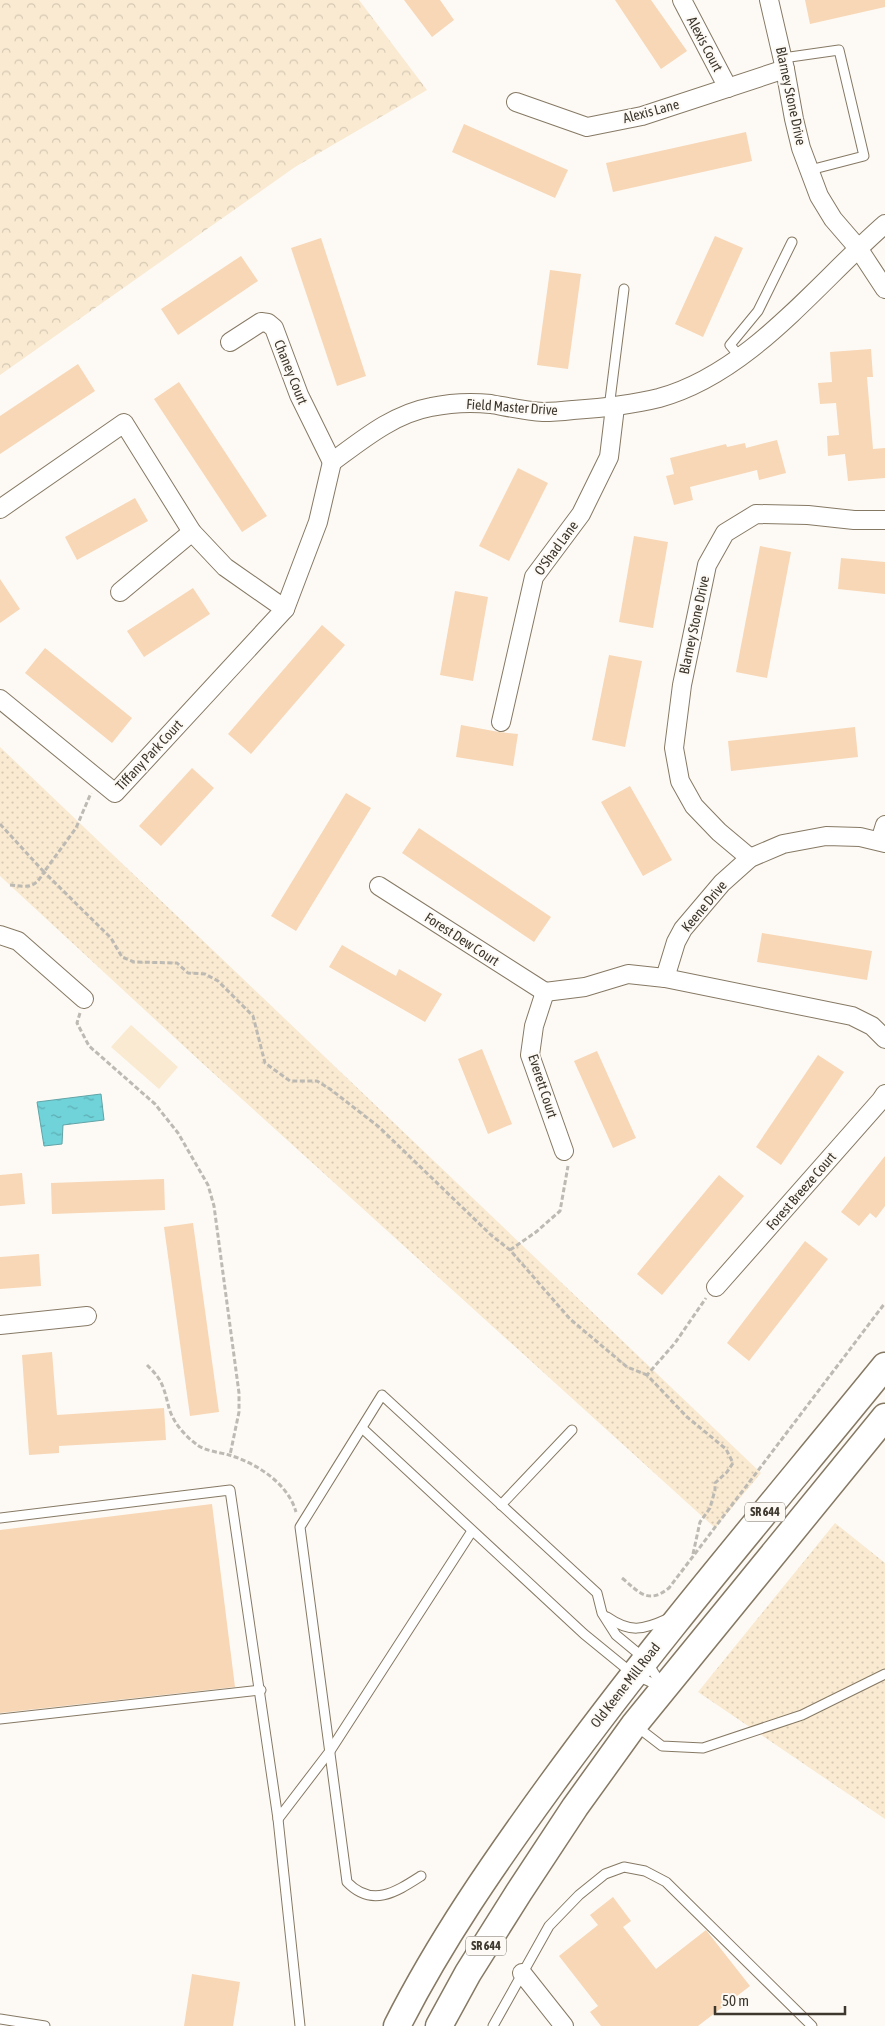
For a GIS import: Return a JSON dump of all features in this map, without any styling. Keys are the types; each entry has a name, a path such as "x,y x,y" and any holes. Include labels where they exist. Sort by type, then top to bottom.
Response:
{"main road":[{"name":"Old Keene Mill Road","path":"396,2026 455,1921 597,1720 885,1366"},
{"name":"SR 644","path":"439,2026 468,1973 519,1892 575,1807 634,1724 885,1417"}],"street":[{"name":"Alexis Court","path":"682,0 728,88"},
{"name":"Blarney Stone Drive","path":"769,0 784,63 794,119 819,196 833,219 858,248 885,289"},
{"name":"Alexis Lane","path":"516,102 587,127 642,116 728,88 784,63"},
{"name":"Field Master Drive","path":"332,462 386,425 399,418 430,407 473,403 545,412 612,408 661,397 684,389 722,369 769,335 885,224"},
{"name":"Chaney Court","path":"230,342 261,322 268,323 274,328 299,394 332,462"},
{"name":"O'Shad Lane","path":"501,722 534,577 581,514 609,457 612,408"},
{"path":"0,509 124,424 192,532 225,567 285,609"},
{"name":"Tiffany Park Court","path":"0,699 115,793 285,609 318,522 332,462"},
{"name":"Blarney Stone Drive","path":"750,858 719,832 694,806 680,781 674,748 682,685 707,566 725,533 756,514 885,520"},
{"path":"120,592 192,532"},
{"name":"Keene Drive","path":"665,978 676,942 683,929 722,883 750,858 783,844 826,836 883,836"},
{"name":"Forest Dew Court","path":"379,886 545,992"},
{"path":"0,935 18,941 84,999"},
{"path":"545,992 585,987 628,974 665,978 852,1016 872,1026 885,1040"},
{"name":"Everett Court","path":"545,992 534,1026 530,1055 564,1151"},
{"name":"Forest Breeze Court","path":"716,1287 885,1094"},
{"path":"0,1325 87,1316"},
{"path":"522,1973 564,2026"}],"lane":[{"path":"784,63 839,50 864,156 810,170"},
{"path":"740,357 730,345 758,311 792,242"},
{"path":"612,408 624,289"},
{"path":"421,1876 396,1891 374,1897 356,1891 347,1882 300,1527 382,1395 597,1593 602,1613 616,1635 639,1666 664,1688"},
{"path":"362,1428 584,1634 639,1666 664,1688"},
{"path":"501,1505 572,1430"},
{"path":"0,1518 230,1490 261,1690 278,1819 300,2026"},
{"path":"278,1819 330,1751 472,1531"},
{"path":"602,1613 617,1624 641,1629 668,1618 688,1606"},
{"path":"634,1724 662,1746 703,1748 802,1715 885,1674"},
{"path":"0,1719 261,1690"},
{"path":"493,2026 549,1926 579,1895 605,1874 624,1867 645,1871 666,1882 812,2026"},
{"path":"0,2019 45,2026"}],"path":[{"path":"10,885 30,886 38,882 76,828 98,779"},
{"path":"0,824 44,872 111,938 122,957 134,962 176,963 188,972 204,974 218,981 253,1016 265,1063 290,1081 317,1082 330,1089 379,1127 491,1235 510,1250 570,1319 627,1367 647,1375 687,1417 726,1449 733,1463 727,1472 715,1483 710,1508 700,1522 693,1557"},
{"path":"84,999 77,1023 89,1046 155,1104 178,1132 208,1185 214,1206 239,1394 239,1412 230,1455"},
{"path":"510,1250 560,1212 568,1168 564,1151"},
{"path":"647,1375 675,1343 697,1310 716,1287"},
{"path":"622,1578 642,1594 651,1597 661,1594 669,1588 885,1303"},
{"path":"147,1364 158,1376 165,1390 170,1410 178,1426 188,1438 198,1446 248,1461 283,1487 293,1503 300,1527"}],"green space":[{"path":"0,0 359,0 427,90 295,167 0,375"},
{"path":"0,747 761,1473 715,1528 201,1062 0,876"},
{"path":"131,1025 178,1067 159,1089 111,1047"},
{"path":"835,1523 885,1563 885,1819 698,1692"}],"water":[{"path":"101,1094 104,1120 63,1125 62,1144 44,1146 37,1102"}],"building":[{"path":"404,0 440,0 454,20 432,37"},
{"path":"615,0 651,0 687,51 661,69"},
{"path":"805,0 885,0 885,7 810,24"},
{"path":"464,124 568,170 555,198 452,152"},
{"path":"746,132 752,161 613,192 606,163"},
{"path":"715,236 743,248 703,337 675,324"},
{"path":"321,238 366,376 337,386 291,248"},
{"path":"241,256 258,281 178,335 161,309"},
{"path":"550,270 581,274 568,369 537,365"},
{"path":"871,349 873,377 867,377 873,449 885,448 885,478 848,481 845,454 828,456 827,436 839,435 836,403 820,404 818,383 832,382 830,352"},
{"path":"78,364 95,391 0,454 0,416"},
{"path":"179,382 267,516 242,532 154,399"},
{"path":"777,440 786,473 759,480 757,470 690,487 693,500 674,505 666,476 674,474 670,458 726,444 727,447 745,443 746,448"},
{"path":"518,468 548,483 509,561 479,546"},
{"path":"135,498 148,521 77,560 65,537"},
{"path":"634,536 668,542 653,628 619,622"},
{"path":"760,546 791,552 767,678 736,672"},
{"path":"841,558 885,562 885,594 838,589"},
{"path":"0,579 20,609 0,623"},
{"path":"193,588 210,614 144,657 127,631"},
{"path":"455,591 488,597 473,681 440,675"},
{"path":"322,625 345,645 251,754 228,734"},
{"path":"45,648 132,718 112,743 25,673"},
{"path":"609,655 642,661 625,747 592,740"},
{"path":"461,725 518,734 513,766 456,757"},
{"path":"855,727 858,757 731,771 728,741"},
{"path":"192,768 214,788 161,846 139,826"},
{"path":"630,786 672,860 643,876 601,802"},
{"path":"346,793 371,808 296,931 271,916"},
{"path":"419,828 551,917 534,942 402,853"},
{"path":"762,933 872,951 867,980 757,962"},
{"path":"342,945 396,976 399,969 442,994 425,1022 329,967"},
{"path":"482,1049 512,1124 488,1134 458,1059"},
{"path":"597,1051 636,1138 613,1148 574,1061"},
{"path":"818,1055 844,1072 781,1165 756,1147"},
{"path":"885,1156 885,1206 876,1218 870,1213 859,1226 841,1212"},
{"path":"22,1173 25,1204 0,1206 0,1175"},
{"path":"719,1175 744,1196 662,1295 637,1274"},
{"path":"164,1179 165,1210 52,1214 51,1183"},
{"path":"193,1223 219,1412 190,1416 164,1227"},
{"path":"805,1241 828,1259 749,1361 727,1343"},
{"path":"39,1254 41,1286 0,1289 0,1257"},
{"path":"52,1352 57,1415 164,1408 166,1440 59,1446 59,1453 29,1455 22,1355"},
{"path":"212,1504 235,1687 0,1713 0,1530"},
{"path":"613,1897 631,1921 623,1927 656,1969 706,1930 750,1986 698,2026 601,2026 590,2012 598,2006 559,1956 598,1925 590,1915"},
{"path":"192,1974 240,1982 233,2026 184,2026"}]}
